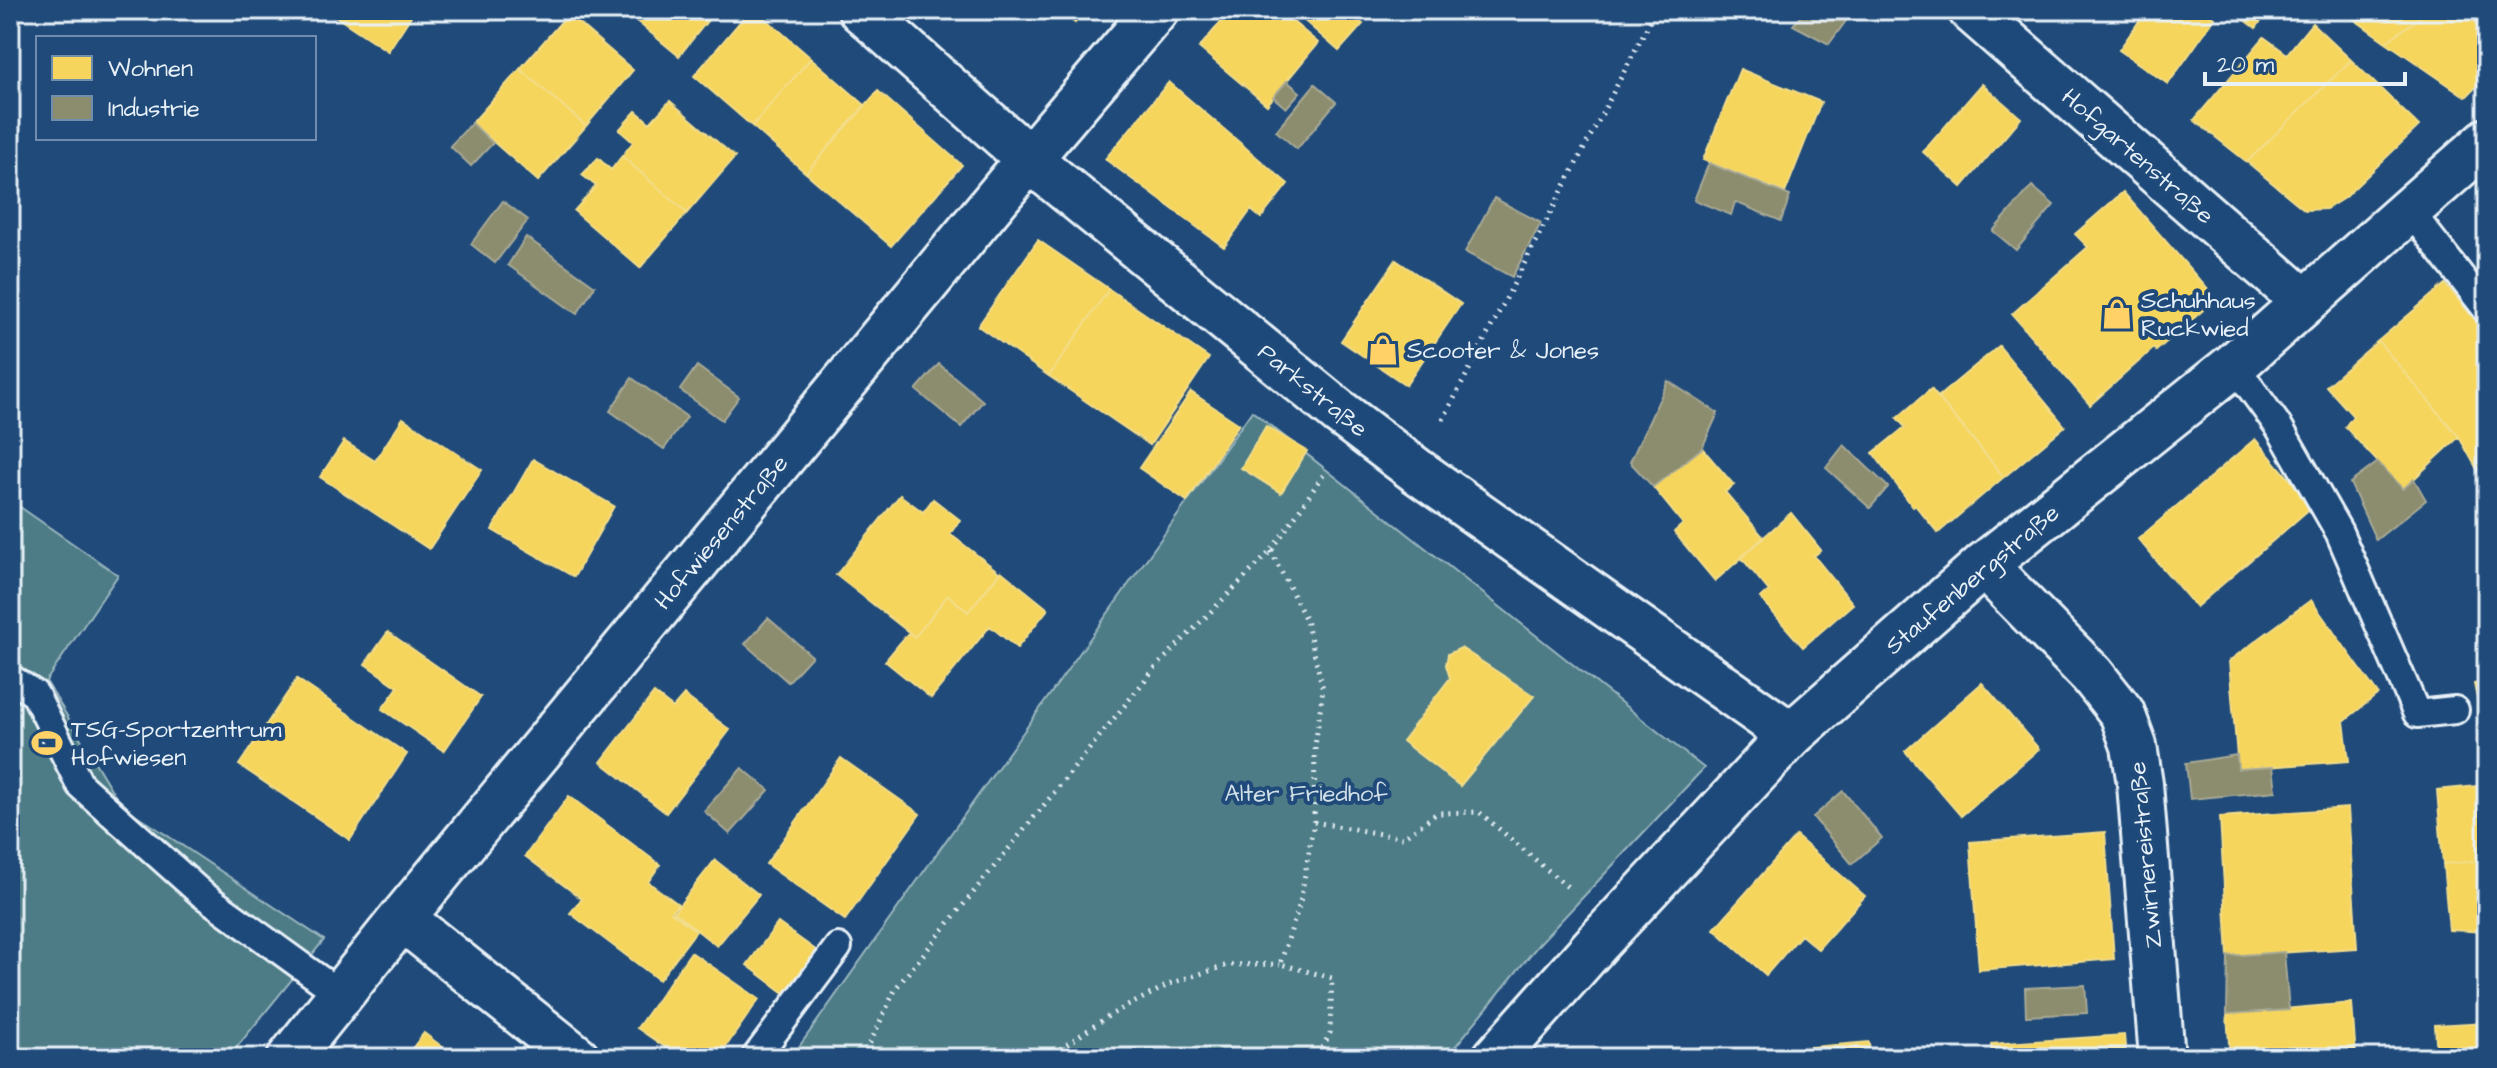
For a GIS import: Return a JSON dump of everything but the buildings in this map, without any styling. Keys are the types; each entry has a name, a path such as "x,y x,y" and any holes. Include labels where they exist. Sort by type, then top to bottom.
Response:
{"street":[{"name":"Parkstraße","path":"861,10 1029,159 1339,412 1417,471 1791,735"},
{"name":"Hofwiesenstraße","path":"290,1058 1029,159 1156,10"},
{"name":"Hofgartenstraße","path":"1971,10 2305,302"},
{"name":"Staufenbergstraße","path":"1495,1058 1791,735 1984,565 2234,365 2487,141"},
{"name":"Zwirnereistraße","path":"1984,565 2092,675 2122,713 2134,746 2140,784 2162,1058"},
{"path":"402,918 577,1058"}],"lane":[{"path":"2409,210 2487,310"},
{"path":"2234,365 2279,427 2339,532 2417,714 2455,710"},
{"path":"10,678 35,694 80,785 202,894 340,994"},
{"path":"755,1058 838,947"}],"path":[{"path":"1417,471 1656,10"},
{"path":"863,1058 896,988 1154,669 1271,551 1331,464"},
{"path":"1271,551 1306,620 1323,689 1315,746 1314,822 1300,903 1280,964"},
{"path":"1314,822 1403,838 1437,813 1479,812 1614,926"},
{"path":"1047,1058 1110,1015 1174,982 1228,965 1280,964 1332,978 1330,1033 1317,1058"}],"green space":[{"name":"Alter Friedhof","path":"1252,411 1704,768 1539,944 1446,1058 791,1058"},
{"name":"TSG-Sportzentrum Hofwiesen","path":"10,500 118,575 46,681 120,804 324,940 228,1058 10,1058"}],"place":[{"name":"Schuhhaus Ruckwied","path":"2117,314"},
{"name":"Scooter & Jones","path":"1383,350"},
{"name":"TSG-Sportzentrum Hofwiesen","path":"47,743"}]}
